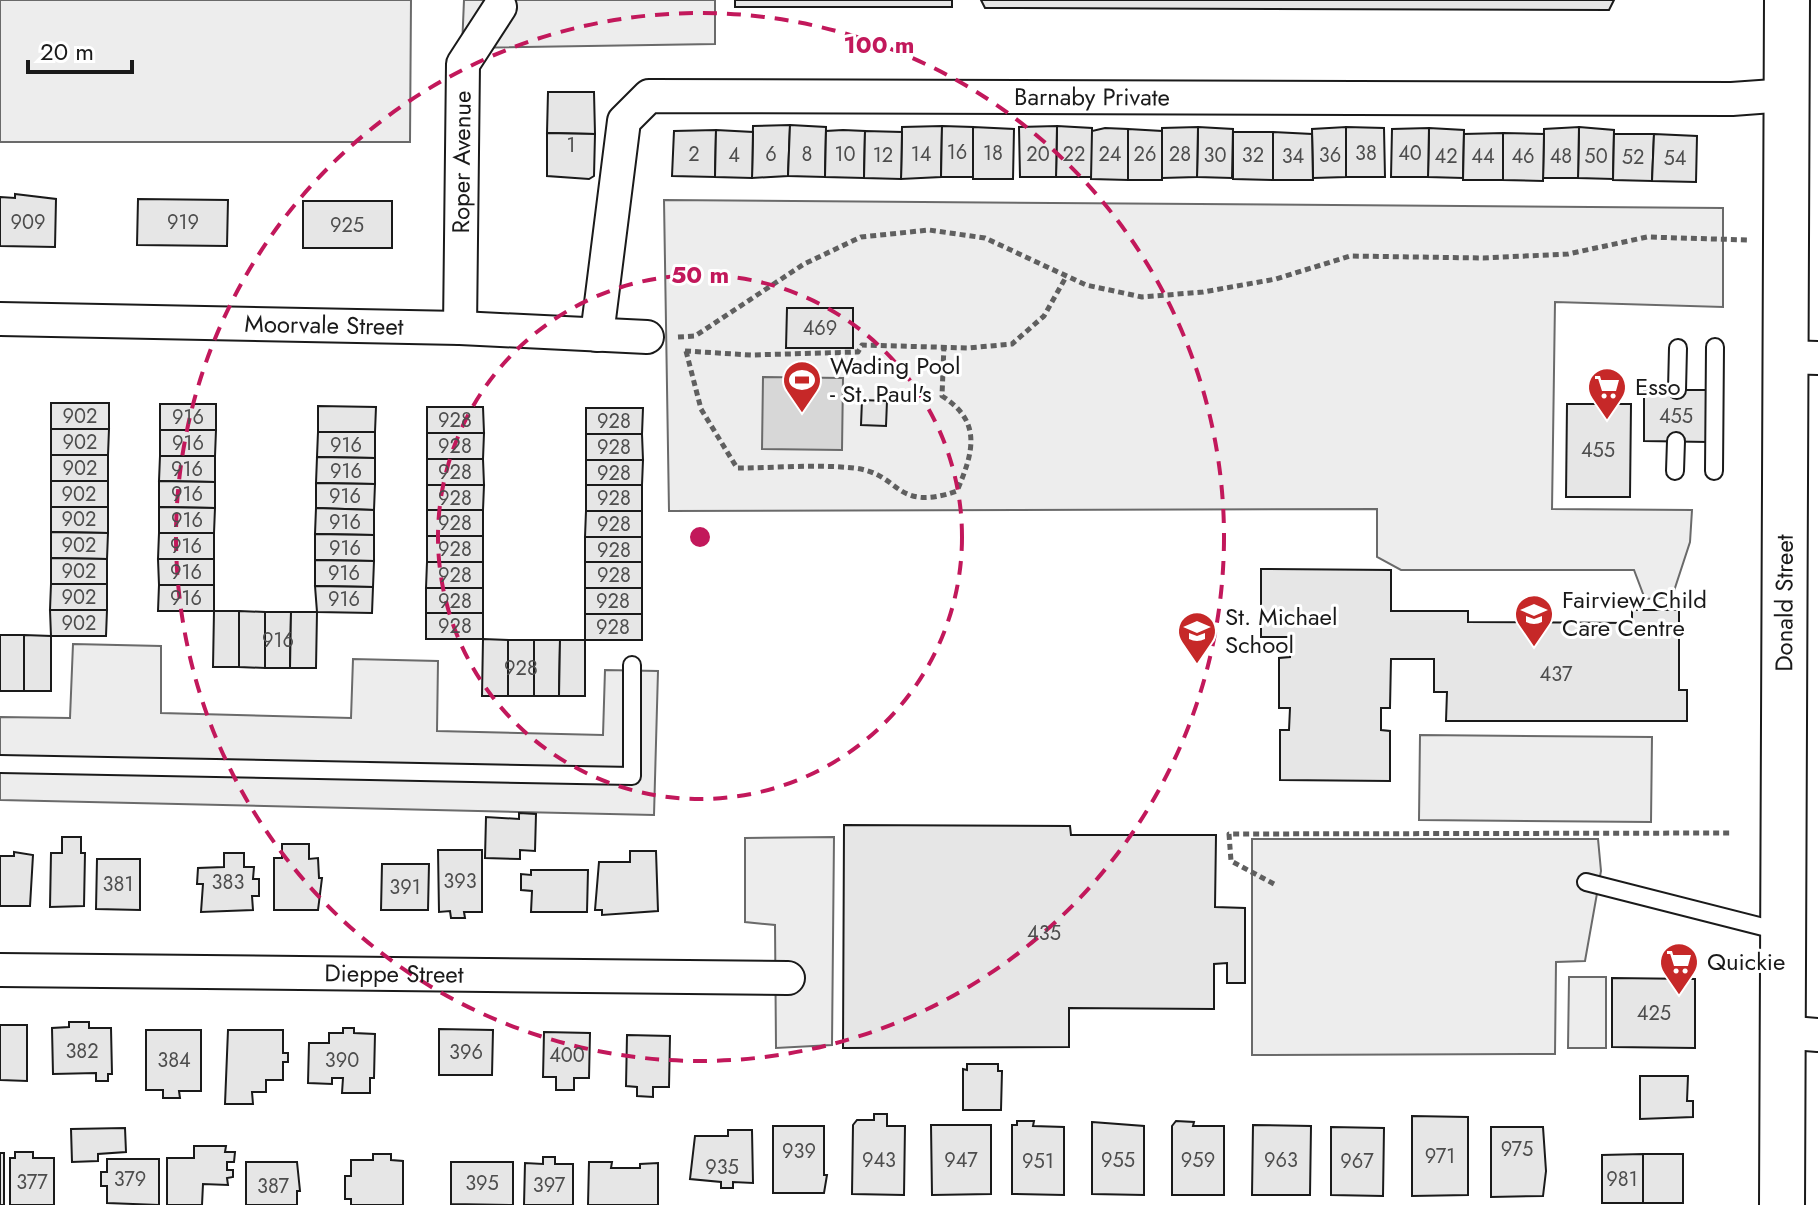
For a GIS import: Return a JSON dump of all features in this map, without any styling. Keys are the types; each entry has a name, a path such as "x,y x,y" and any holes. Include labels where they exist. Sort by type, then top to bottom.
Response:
{"street":[{"name":"Donald Street","path":"1782,1205 1799,1033 1781,931 1801,357 1786,239 1787,0"},
{"name":"Roper Avenue","path":"460,328 463,64 500,7"},
{"name":"Barnaby Private","path":"597,335 624,121 649,96 1732,99 1786,95"},
{"name":"Moorvale Street","path":"0,319 460,328 647,337"},
{"name":"Dieppe Street","path":"0,970 788,978"}],"lane":[{"path":"1714,471 1715,347"},
{"path":"1677,390 1678,348"},
{"path":"1675,471 1676,441"},
{"path":"0,764 632,776 632,665"},
{"path":"1586,882 1781,931"}],"path":[{"path":"944,345 942,396 951,402 972,430 971,458 957,491 929,500 900,492 881,478 857,468 737,468 701,409 686,351 672,338 695,336 804,264 861,237 929,230 985,238 1086,285 1142,297 1203,292 1276,279 1350,256 1483,258 1568,254 1647,237 1786,239"},
{"path":"686,351 784,354 858,352 862,345 968,348 1012,344 1044,316 1066,277"},
{"path":"1274,884 1231,861 1229,834 1731,833"}],"shaded area":[{"path":"0,0 411,0 410,142 0,142"},
{"path":"464,0 715,0 715,44 462,48"},
{"path":"664,200 1723,208 1723,307 1555,302 1552,509 1692,510 1690,542 1672,597 1645,599 1634,570 1401,570 1377,557 1377,509 669,511"},
{"name":"Wading Pool - St. Paul's","path":"763,377 843,378 842,450 762,449"},
{"path":"73,644 161,646 161,713 351,718 353,659 438,661 437,731 603,735 605,670 658,671 654,815 0,800 0,717 70,718"},
{"path":"1420,735 1652,737 1651,822 1419,820"},
{"path":"834,837 832,1045 776,1048 775,925 745,922 745,838"},
{"path":"1252,839 1598,839 1601,871 1585,961 1556,962 1555,1054 1252,1055"},
{"path":"1569,977 1606,977 1606,1048 1568,1048"}],"building":[{"path":"735,0 952,0 952,7 735,7"},
{"path":"981,0 1614,0 1609,10 985,8"},
{"path":"548,92 594,92 595,134 547,133"},
{"path":"790,125 788,176 752,178 753,126"},
{"path":"790,125 826,127 825,177 788,176"},
{"path":"942,126 941,177 901,179 902,127"},
{"path":"942,126 973,127 973,177 941,177"},
{"path":"1057,126 1092,128 1092,177 1056,177"},
{"path":"1057,126 1056,177 1020,177 1019,127"},
{"path":"973,127 1014,129 1013,179 973,179"},
{"path":"1198,127 1233,129 1232,178 1197,177"},
{"path":"1198,127 1197,177 1162,178 1162,128"},
{"path":"1346,127 1346,177 1313,178 1312,129"},
{"path":"1346,127 1384,128 1385,177 1346,177"},
{"path":"1579,127 1614,130 1613,179 1578,178"},
{"path":"1579,127 1578,178 1543,178 1544,129"},
{"path":"1429,128 1464,130 1463,178 1428,177"},
{"path":"1429,128 1428,177 1391,177 1392,129"},
{"path":"1128,129 1128,180 1091,179 1092,131"},
{"path":"1128,129 1162,131 1162,180 1128,180"},
{"path":"716,130 715,177 672,176 674,131"},
{"path":"716,130 753,132 752,178 715,177"},
{"path":"826,131 865,131 864,178 825,177"},
{"path":"865,131 902,132 901,179 864,178"},
{"path":"1233,132 1273,132 1273,180 1233,179"},
{"path":"1273,132 1312,134 1313,180 1273,180"},
{"path":"547,133 595,134 594,176 589,179 547,176"},
{"path":"1503,133 1544,134 1543,181 1503,180"},
{"path":"1503,133 1503,180 1463,180 1464,134"},
{"path":"1614,134 1654,134 1652,181 1613,180"},
{"path":"1654,134 1697,136 1696,182 1652,181"},
{"path":"15,194 56,199 55,247 0,246 0,197 15,198"},
{"path":"138,199 228,200 227,246 137,245"},
{"path":"303,201 392,201 392,248 303,248"},
{"path":"787,308 853,308 853,348 786,348"},
{"name":"Esso","path":"1644,390 1708,390 1708,442 1644,441"},
{"path":"862,400 887,401 886,426 861,425"},
{"path":"51,403 109,403 109,429 51,429"},
{"path":"160,404 216,404 216,430 160,430"},
{"path":"1567,404 1631,404 1630,497 1566,497"},
{"path":"318,406 376,407 375,432 318,432"},
{"path":"427,407 483,407 484,433 427,433"},
{"path":"586,408 643,408 642,434 586,434"},
{"path":"51,429 109,429 108,455 51,455"},
{"path":"160,430 216,430 215,456 160,456"},
{"path":"318,432 375,432 375,458 317,457"},
{"path":"427,433 484,433 483,459 427,459"},
{"path":"586,434 642,434 643,460 586,460"},
{"path":"51,455 108,455 108,481 51,481"},
{"path":"160,456 215,456 215,482 159,481"},
{"path":"317,457 375,458 375,484 316,483"},
{"path":"427,459 483,459 484,485 427,485"},
{"path":"586,460 643,460 642,485 586,485"},
{"path":"51,481 108,481 108,507 51,507"},
{"path":"159,481 215,482 215,508 159,507"},
{"path":"316,483 375,484 374,510 316,508"},
{"path":"427,485 484,485 483,510 427,510"},
{"path":"586,485 642,485 642,511 586,511"},
{"path":"51,507 108,507 108,533 51,532"},
{"path":"159,507 215,508 214,533 159,533"},
{"path":"316,508 374,510 374,535 315,534"},
{"path":"427,510 483,510 483,536 427,536"},
{"path":"586,511 642,511 642,537 585,537"},
{"path":"51,532 108,533 107,559 51,558"},
{"path":"159,533 214,533 214,559 158,559"},
{"path":"315,534 374,535 374,561 315,560"},
{"path":"427,536 483,536 483,562 427,562"},
{"path":"585,537 642,537 642,562 585,562"},
{"path":"51,558 107,559 107,584 51,584"},
{"path":"158,559 214,559 214,585 159,585"},
{"path":"315,560 374,561 373,587 315,586"},
{"path":"427,562 483,562 483,588 426,588"},
{"path":"585,562 642,562 642,588 585,588"},
{"path":"1261,569 1391,570 1391,611 1468,611 1468,622 1632,623 1632,610 1679,610 1679,690 1687,690 1687,721 1446,721 1447,692 1434,692 1434,659 1391,659 1390,708 1381,708 1381,730 1390,731 1390,781 1280,780 1280,730 1289,730 1290,708 1279,708 1279,658 1290,657 1290,637 1261,637"},
{"path":"51,584 107,584 107,610 50,610"},
{"path":"159,585 214,585 214,611 158,611"},
{"path":"315,586 373,587 372,613 317,612"},
{"path":"426,588 483,588 483,613 426,613"},
{"path":"585,588 642,588 642,614 585,614"},
{"path":"50,610 107,610 106,636 51,636"},
{"path":"214,611 239,611 239,667 213,667"},
{"path":"239,611 265,612 265,668 239,667"},
{"path":"265,612 291,612 290,668 265,668"},
{"path":"291,612 317,612 316,668 290,668"},
{"path":"426,613 483,613 483,639 426,639"},
{"path":"585,614 642,614 642,640 585,640"},
{"path":"0,635 24,635 24,691 0,691"},
{"path":"24,635 51,636 51,691 24,691"},
{"path":"483,639 508,640 508,696 482,696"},
{"path":"508,640 534,640 534,696 508,696"},
{"path":"534,640 560,640 559,696 534,696"},
{"path":"560,640 585,640 585,696 559,696"},
{"path":"519,813 536,814 535,851 520,850 520,859 485,858 486,817 519,819"},
{"path":"844,825 1070,826 1071,835 1216,835 1215,907 1245,908 1245,983 1227,983 1227,963 1214,964 1214,1009 1069,1008 1069,1047 843,1048"},
{"path":"62,837 81,837 81,853 85,853 84,906 50,907 51,853 62,853"},
{"path":"282,844 309,844 309,859 318,858 319,878 322,878 318,910 274,910 274,858 282,858"},
{"path":"438,850 482,850 482,912 464,912 465,918 451,918 450,911 439,912"},
{"path":"630,851 656,851 658,911 602,915 602,910 595,910 599,862 630,862"},
{"path":"14,852 33,855 30,906 0,906 0,856 14,856"},
{"path":"224,853 244,853 244,867 254,867 253,879 259,879 259,896 252,896 253,910 201,912 203,884 197,884 198,868 224,867"},
{"path":"97,859 140,859 140,910 96,909"},
{"path":"382,864 429,864 428,910 381,910"},
{"path":"531,870 588,870 587,912 531,912 532,891 521,890 521,874 531,875"},
{"path":"1612,978 1695,979 1695,1048 1612,1047"},
{"path":"69,1022 89,1022 89,1028 111,1028 112,1074 108,1074 108,1081 96,1081 96,1073 53,1074 52,1028 69,1027"},
{"path":"0,1025 27,1025 27,1081 0,1080"},
{"path":"343,1028 354,1028 354,1033 375,1034 374,1078 370,1078 370,1093 342,1093 343,1078 332,1078 332,1084 308,1083 309,1043 329,1043 329,1033 343,1033"},
{"path":"439,1029 493,1030 492,1075 439,1075"},
{"path":"146,1030 201,1030 201,1091 179,1091 180,1098 163,1098 163,1090 146,1090"},
{"path":"228,1030 283,1030 283,1053 288,1053 288,1062 283,1062 283,1080 266,1080 266,1092 252,1092 253,1104 225,1104"},
{"path":"544,1032 590,1033 589,1078 574,1078 574,1090 556,1090 556,1077 543,1077"},
{"path":"627,1035 670,1036 669,1087 653,1087 653,1097 637,1096 637,1087 626,1086"},
{"path":"967,1064 998,1064 998,1071 1002,1071 1001,1110 963,1110 963,1069 967,1070"},
{"path":"1640,1076 1688,1076 1687,1101 1693,1101 1693,1117 1640,1119"},
{"path":"874,1114 887,1114 887,1126 905,1126 904,1195 852,1194 853,1125 857,1120 874,1120"},
{"path":"1412,1116 1468,1117 1468,1195 1412,1196"},
{"path":"1017,1121 1034,1121 1033,1126 1064,1127 1064,1195 1012,1194 1012,1125 1017,1125"},
{"path":"1176,1121 1194,1122 1193,1126 1224,1126 1224,1195 1172,1195 1172,1126"},
{"path":"1092,1122 1144,1126 1144,1195 1092,1194"},
{"path":"931,1125 991,1125 991,1194 932,1195"},
{"path":"1253,1125 1311,1126 1310,1195 1252,1195"},
{"path":"773,1126 824,1126 824,1175 827,1175 824,1193 773,1193"},
{"path":"1331,1127 1384,1128 1383,1196 1331,1195"},
{"path":"1491,1127 1543,1127 1546,1171 1543,1196 1491,1197"},
{"path":"125,1128 126,1152 98,1154 98,1161 72,1162 71,1129"},
{"path":"728,1130 752,1130 753,1183 733,1182 733,1188 721,1188 721,1182 690,1179 695,1136 728,1136"},
{"path":"194,1146 226,1146 225,1152 235,1152 234,1162 227,1162 227,1170 233,1170 233,1177 227,1178 228,1185 203,1184 202,1205 167,1205 167,1158 194,1158"},
{"path":"15,1152 33,1152 33,1158 54,1158 54,1205 10,1205 10,1158 15,1158"},
{"path":"0,1153 4,1153 4,1205 0,1205"},
{"path":"373,1154 391,1154 391,1160 403,1161 403,1205 351,1205 351,1199 345,1199 345,1176 351,1176 351,1160 373,1160"},
{"path":"1643,1154 1643,1203 1602,1203 1602,1155"},
{"path":"1643,1154 1683,1154 1683,1203 1643,1203"},
{"path":"543,1157 555,1157 555,1164 573,1164 573,1205 524,1205 525,1163 543,1164"},
{"path":"107,1159 159,1159 159,1205 107,1203 107,1186 101,1186 101,1172 107,1172"},
{"path":"246,1162 297,1162 300,1191 297,1191 297,1205 246,1205"},
{"path":"451,1162 513,1162 513,1205 451,1204"},
{"path":"589,1162 612,1162 611,1168 640,1168 640,1164 658,1163 658,1205 588,1205"}],"place":[{"name":"Wading Pool - St. Paul's","path":"802,414"},
{"name":"Esso","path":"1607,421"},
{"name":"Fairview Child Care Centre","path":"1534,648"},
{"name":"St. Michael School","path":"1197,665"},
{"name":"Quickie","path":"1679,996"}]}
